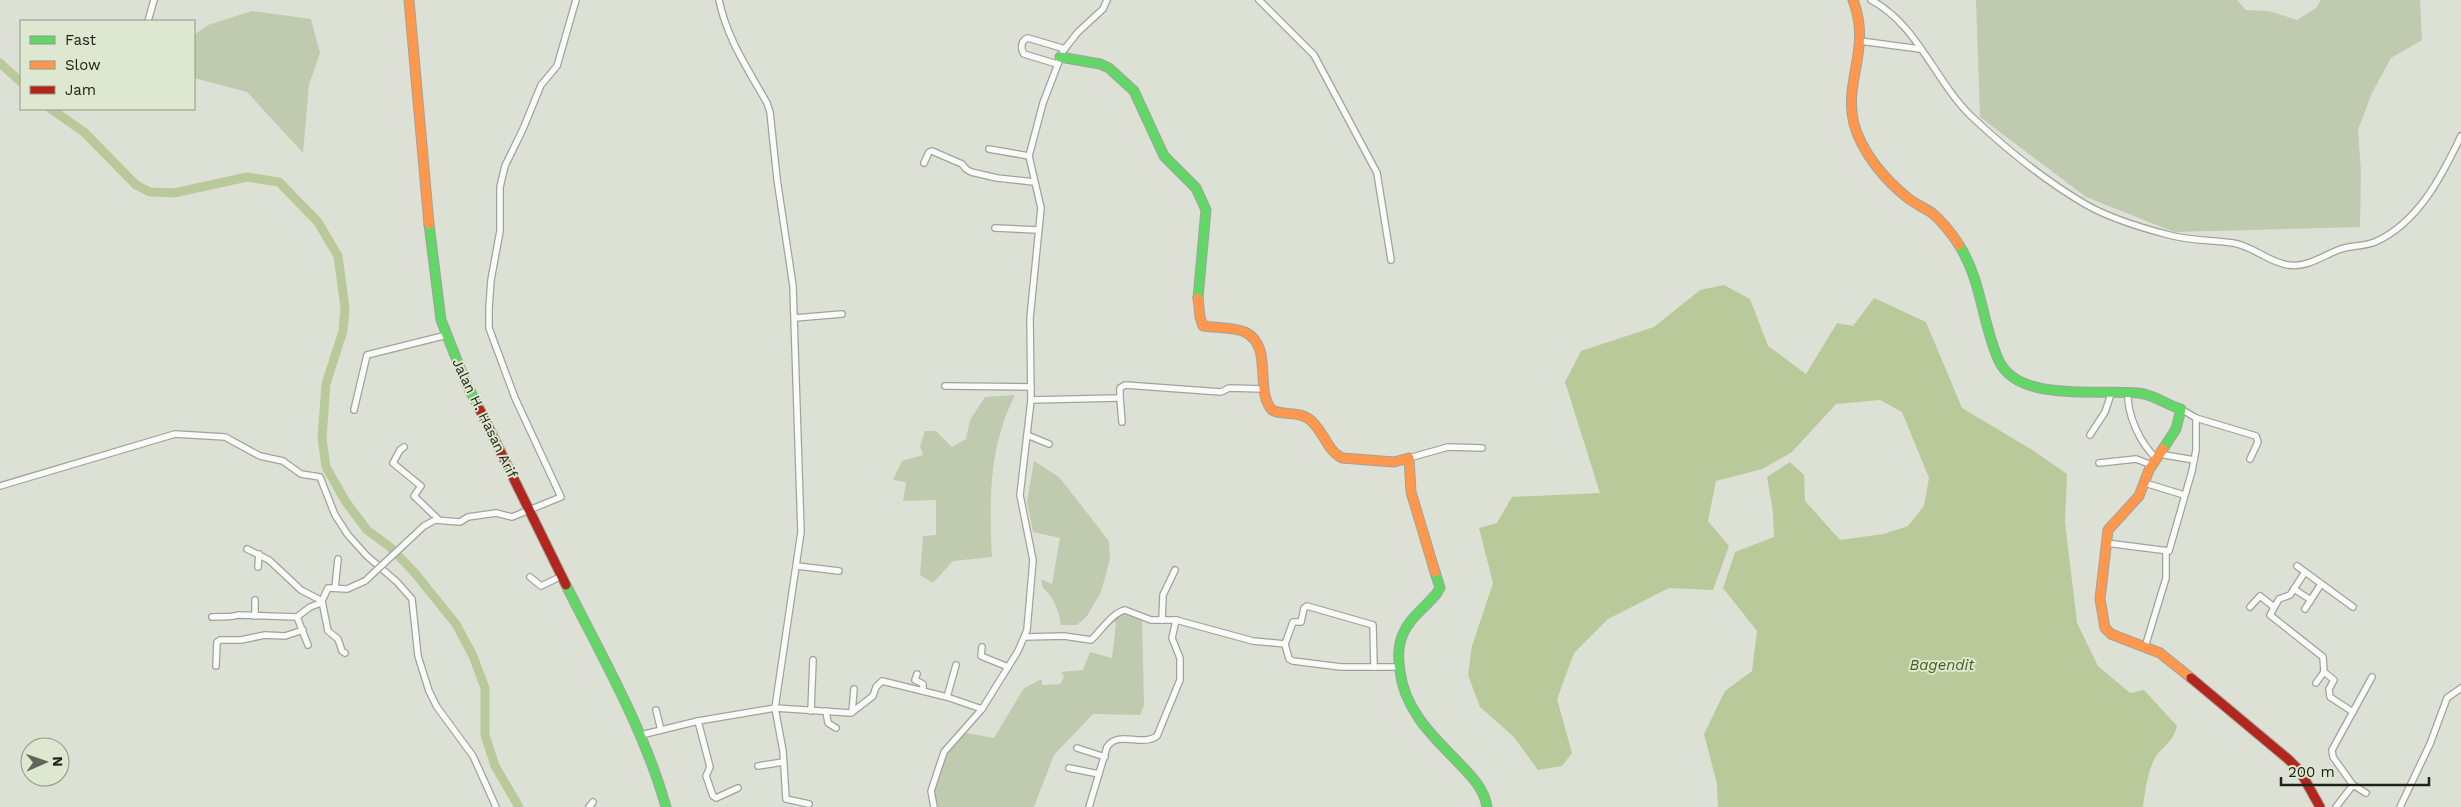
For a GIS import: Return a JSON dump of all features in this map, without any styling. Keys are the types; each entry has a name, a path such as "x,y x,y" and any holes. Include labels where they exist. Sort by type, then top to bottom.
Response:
{"street":[{"path":"148,20 154,0"},
{"name":"Jalan H. Hasan Arif","path":"409,0 436,295 441,320 466,382 641,735 656,771 666,807"},
{"path":"346,653 342,651 338,639 328,631 322,601 328,588 347,588 365,581 424,526 436,520 460,522 468,517 496,513 512,517 562,497 515,398 489,328 491,280 500,231 500,187 505,166 524,129 541,85 556,66 576,0"},
{"path":"719,0 725,28 734,48 768,103 777,179 786,231 795,318 801,532 798,566 775,708 786,799 809,804"},
{"path":"934,807 931,791 944,752 982,709 1025,638 1030,612 1033,560 1020,495 1031,400 1030,318 1041,208 1029,156 1034,132 1059,61 1065,49 1078,32 1103,9 1106,0"},
{"path":"1259,0 1314,55 1378,173 1391,260"},
{"path":"1854,0 1860,18 1860,35 1852,111 1859,138 1867,154 1894,184 1910,199 1934,215 1960,247 1984,307 1999,361 2007,373 2033,386 2079,393 2141,393 2181,409 2196,418 2256,436 2258,442 2250,459"},
{"path":"1871,0 1884,6 1920,49 1956,101 1971,116 2008,149 2086,204 2169,235 2198,241 2242,245 2278,263 2290,266 2320,259 2344,248 2373,242 2400,225 2430,192 2446,169 2461,136"},
{"path":"1860,35 1920,49"},
{"path":"1065,49 1028,38 1023,42 1022,50 1024,54 1059,61 1100,64 1109,68 1134,91 1164,156 1196,188 1203,199 1206,210 1198,314 1202,326 1245,332 1249,335 1261,354 1264,389 1272,410 1308,418 1336,454 1342,458 1394,462 1448,447 1482,448"},
{"path":"989,149 1029,156"},
{"path":"924,163 929,152 932,151 943,158 962,164 971,172 997,178 1034,182"},
{"path":"995,228 1038,230"},
{"path":"795,318 842,314"},
{"path":"354,410 367,355 447,335"},
{"path":"1122,422 1117,398 1120,388 1125,385 1221,392 1229,388 1264,389"},
{"path":"945,386 1031,387"},
{"path":"2128,393 2129,409 2141,438 2156,459"},
{"path":"2090,435 2105,412 2111,394"},
{"path":"1031,400 1117,398"},
{"path":"2181,409 2176,429 2156,459 2140,496 2108,530 2100,599 2105,628 2111,634 2160,653 2199,688 2288,759 2300,772 2320,807"},
{"path":"2145,647 2166,576 2166,552 2170,549 2194,460 2196,418"},
{"path":"0,486 175,434 225,437 260,456 283,461 301,474 320,477 335,515 356,546 398,582 412,599 418,656 429,691 437,708 472,756 496,807"},
{"path":"1027,435 1049,444"},
{"path":"404,448 400,450 394,463 421,486 414,497 436,520"},
{"path":"1409,458 1411,492 1434,561 1440,590 1416,613 1404,631 1401,639 1399,667 1408,703 1428,730 1475,780 1485,798 1487,807"},
{"path":"2099,463 2136,459 2194,460"},
{"path":"2145,483 2184,495"},
{"path":"2106,542 2166,552"},
{"path":"247,549 269,560 301,590 322,601"},
{"path":"258,567 259,554"},
{"path":"334,588 338,560"},
{"path":"798,566 838,571"},
{"path":"2296,566 2353,607"},
{"path":"1162,620 1163,595 1175,570"},
{"path":"2305,572 2290,595 2279,599 2270,614 2272,619 2324,657 2324,672 2316,683"},
{"path":"530,577 541,586 562,576"},
{"path":"2305,610 2321,584"},
{"path":"2294,590 2311,600"},
{"path":"2250,607 2260,596 2274,607"},
{"path":"255,600 255,616"},
{"path":"212,617 255,616 297,618 304,611 322,601"},
{"path":"1374,667 1373,625 1308,606 1304,608 1301,622 1293,623 1285,644 1289,658 1292,660 1340,667 1374,667 1399,667"},
{"path":"1025,638 1064,636 1091,640 1101,628 1121,611 1125,610 1146,618 1176,620 1253,641 1285,644"},
{"path":"297,618 308,645"},
{"path":"1089,807 1109,744 1114,740 1152,739 1157,736 1180,680 1180,658 1172,638 1176,620"},
{"path":"216,666 217,642 220,640 241,640 265,635 286,636 302,630"},
{"path":"982,647 980,656 1008,667"},
{"path":"811,711 813,660"},
{"path":"946,697 956,665"},
{"path":"2324,672 2334,680 2329,689 2330,696 2353,712"},
{"path":"917,674 915,680 923,684 923,691"},
{"path":"2366,793 2353,785 2332,753 2372,677"},
{"path":"641,735 698,721 775,708 852,712 873,696 876,687 882,681 946,697 982,709"},
{"path":"2400,807 2430,744 2447,698 2461,688"},
{"path":"852,712 854,689"},
{"path":"656,710 661,730"},
{"path":"826,711 828,723 836,728"},
{"path":"698,721 710,767 706,776 713,796 716,798 738,788"},
{"path":"1077,748 1104,757"},
{"path":"758,766 783,762"},
{"path":"1069,768 1099,774"},
{"path":"2336,807 2353,785"}],"shaded area":[{"path":"1976,0 2237,0 2246,10 2269,11 2297,20 2316,8 2321,0 2420,0 2422,40 2391,58 2372,93 2358,130 2361,172 2360,227 2174,232 2086,197 1980,117"},
{"path":"252,11 311,19 320,53 309,85 303,153 247,92 195,78 195,34 208,25"},
{"path":"1015,395 1006,414 1000,434 993,474 991,495 992,557 953,561 933,583 920,575 923,536 936,535 936,500 903,501 906,482 893,480 902,461 923,455 920,446 925,431 936,431 952,447 966,439 970,420 985,397"},
{"path":"1034,461 1059,477 1109,541 1110,559 1101,592 1087,616 1077,625 1061,625 1055,605 1043,588 1041,579 1052,584 1060,538 1033,532 1027,501"},
{"path":"1123,610 1142,617 1144,705 1140,715 1093,714 1054,755 1034,807 934,807 933,787 939,767 949,748 961,732 994,738 1024,688 1042,679 1042,685 1060,684 1064,677 1061,672 1083,670 1090,652 1112,658 1116,623 1112,619"}],"water":[{"name":"Bagendit","path":"1724,285 1750,299 1768,346 1806,374 1837,323 1853,326 1874,298 1926,322 1962,408 2034,451 2067,474 2065,522 2077,623 2098,666 2130,693 2144,690 2177,726 2173,737 2158,753 2153,762 2147,781 2143,807 1718,807 1717,784 1704,734 1725,691 1752,671 1757,631 1723,588 1735,552 1774,537 1773,512 1767,477 1790,462 1804,475 1805,501 1840,540 1884,534 1908,526 1924,506 1929,478 1902,412 1880,400 1836,404 1792,452 1762,469 1716,481 1708,521 1729,546 1713,590 1669,588 1608,619 1574,653 1557,699 1572,753 1562,766 1538,770 1514,737 1480,707 1468,675 1472,646 1493,583 1479,528 1497,523 1512,497 1600,493 1565,382 1581,351 1654,327 1700,290"}],"waterway":[{"path":"0,63 20,81"},
{"path":"52,110 84,132 136,185 150,192 174,193 247,177 279,182 318,222 338,256 345,308 343,331 326,384 322,438 326,467 346,502 367,530 390,547 414,572 456,624 473,656 485,688 485,735 495,766 519,807"}],"traffic: fast":[{"path":"1060,57 1100,64 1109,68 1134,91 1164,156 1196,188 1206,210 1198,298"},
{"path":"429,224 441,320 466,383 480,410"},
{"path":"1959,245 1973,273 1993,347 1999,361 2009,374 2024,383 2042,389 2138,393 2155,397 2181,409 2176,429 2163,449"},
{"path":"1435,572 1440,588 1406,628 1399,647 1399,666 1407,697 1413,709 1428,731 1475,781 1483,793 1487,807"},
{"path":"566,585 634,721 657,778 666,807"}],"traffic: slow":[{"path":"409,0 429,224"},
{"path":"1853,0 1860,34 1852,93 1854,124 1858,135 1869,156 1892,184 1909,199 1936,217 1947,228 1959,245"},
{"path":"1198,298 1203,326 1241,330 1254,339 1259,347 1262,358 1264,391 1272,410 1300,415 1309,419 1318,428 1332,450 1342,458 1394,462 1409,458 1411,492 1435,572"},
{"path":"2163,449 2149,470 2139,496 2108,530 2100,599 2105,628 2111,634 2160,653 2191,678"}],"traffic: jam":[{"path":"480,410 566,585"},
{"path":"2191,678 2288,759 2300,771 2320,807"}]}
